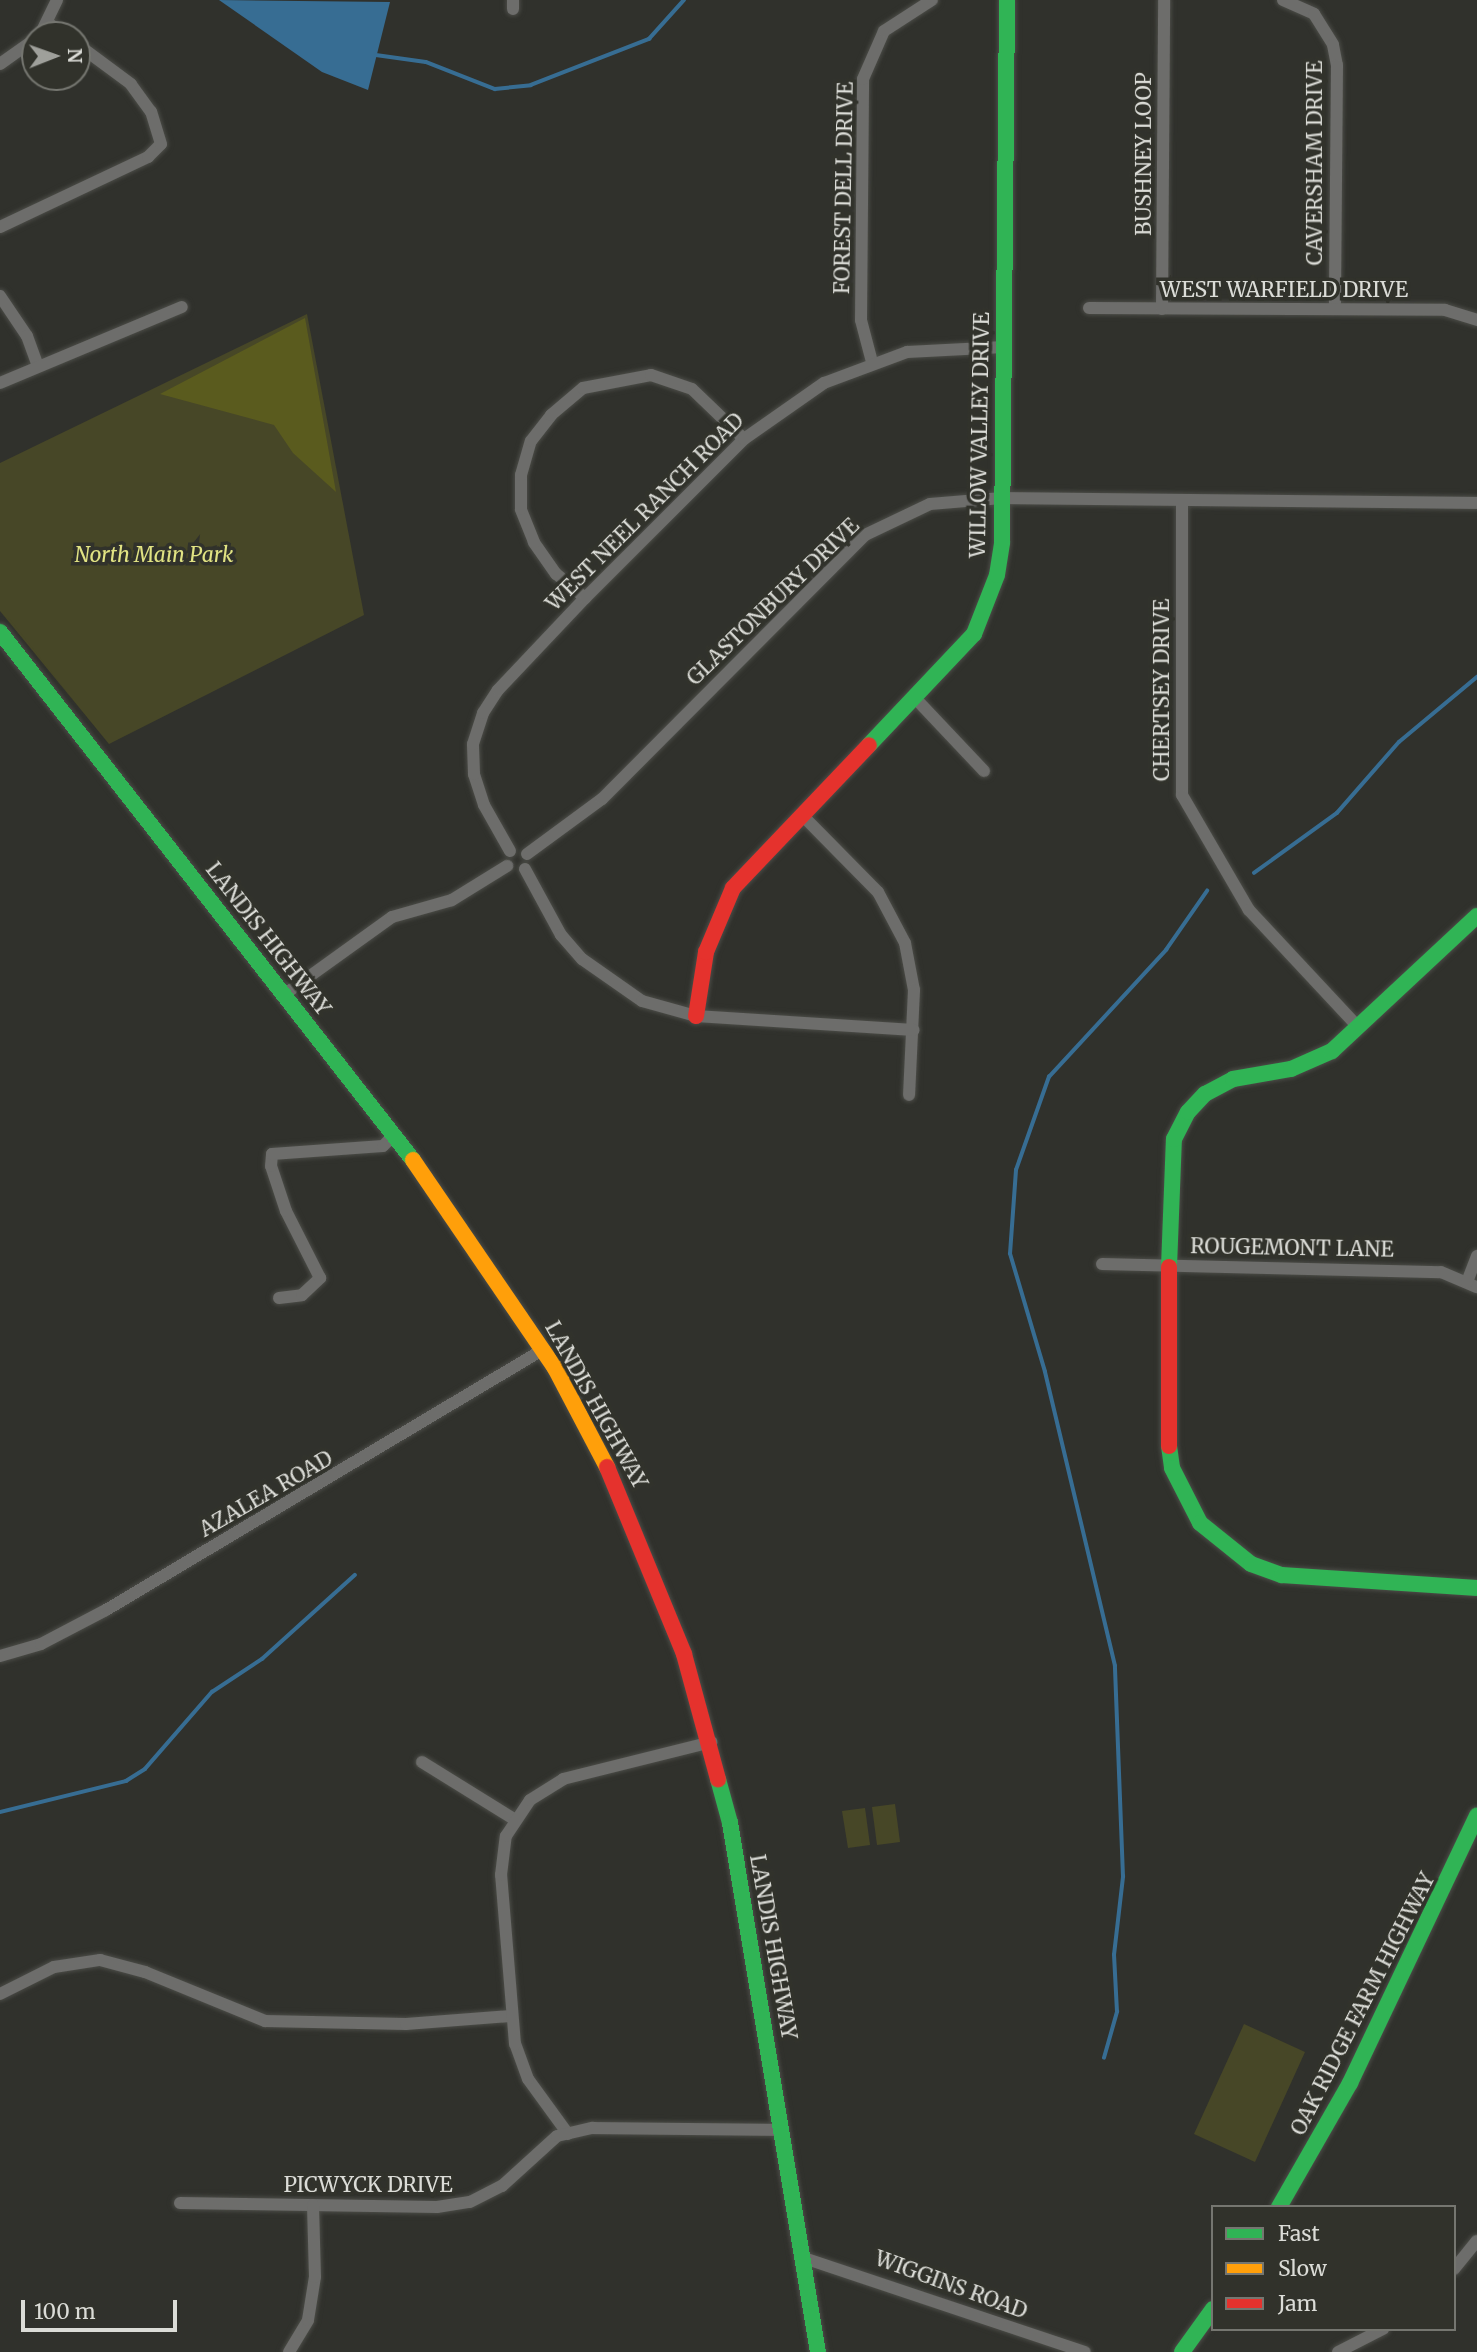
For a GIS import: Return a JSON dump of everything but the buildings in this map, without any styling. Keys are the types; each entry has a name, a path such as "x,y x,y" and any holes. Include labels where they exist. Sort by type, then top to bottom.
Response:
{"main road":[{"name":"WILLOW VALLEY DRIVE","path":"696,1016 706,952 733,888 916,699 974,634 988,604 1002,542 1006,0"},
{"name":"LANDIS HIGHWAY","path":"0,632 395,1134 544,1349 635,1525 711,1742 783,2130 818,2352"},
{"path":"1477,916 1358,1027 1314,1062 1233,1079 1188,1112 1174,1139 1171,1166 1169,1361 1172,1468 1200,1523 1226,1547 1282,1575 1477,1588"},
{"name":"OAK RIDGE FARM HIGHWAY","path":"1280,2205 1350,2083 1477,1816"},
{"path":"1182,2352 1211,2312"}],"street":[{"path":"49,21 57,0"},
{"name":"FOREST DELL DRIVE","path":"872,362 861,320 863,79 874,47 893,23 932,0"},
{"name":"BUSHNEY LOOP","path":"1162,309 1164,0"},
{"name":"CAVERSHAM DRIVE","path":"1283,0 1314,15 1333,45 1337,65 1335,309"},
{"path":"0,64 21,50"},
{"path":"0,227 148,157 161,144 151,112 131,84 91,54"},
{"path":"0,296 27,336 37,364"},
{"path":"0,383 37,364 182,307"},
{"name":"WEST WARFIELD DRIVE","path":"1089,308 1445,310 1477,320"},
{"name":"WEST NEEL RANCH ROAD","path":"510,851 484,806 474,774 473,744 483,713 499,690 585,598 744,439 824,383 872,362 932,349 1004,346"},
{"path":"585,598 541,553 521,509 522,475 531,441 551,415 583,388 651,374 692,389 744,439"},
{"name":"GLASTONBURY DRIVE","path":"527,854 602,799 865,535 930,504 1002,498 1182,502 1477,503"},
{"name":"CHERTSEY DRIVE","path":"1182,502 1182,795 1249,910 1358,1027"},
{"path":"916,699 984,771"},
{"path":"803,816 865,877 893,916 912,968 914,1030 909,1095"},
{"path":"508,866 510,851 527,854 525,869 561,934 582,959 642,1001 696,1016 914,1030"},
{"path":"285,994 392,917 452,900 508,866 525,869"},
{"path":"279,1298 302,1295 320,1278 285,1211 271,1166 272,1154 383,1146 395,1134"},
{"path":"1472,1284 1477,1256"},
{"name":"ROUGEMONT LANE","path":"1102,1264 1430,1272 1472,1284"},
{"name":"AZALEA ROAD","path":"0,1656 41,1644 106,1610 544,1349"},
{"path":"568,2134 519,2061 511,2015 501,1875 513,1819 530,1800 563,1779 711,1742"},
{"path":"422,1762 513,1819"},
{"path":"0,1994 54,1967 100,1960 145,1972 265,2021 407,2024 511,2015"},
{"name":"PICWYCK DRIVE","path":"180,2203 313,2205 470,2202 502,2186 557,2136 593,2128 783,2130"},
{"path":"289,2352 308,2320 314,2277 313,2205"},
{"path":"1456,2267 1477,2241"},
{"name":"WIGGINS ROAD","path":"804,2258 1085,2352"},
{"path":"1338,2352 1379,2331"}],"green space":[{"name":"North Main Park","path":"307,314 364,615 109,744 0,611 0,463"},
{"path":"895,1804 900,1842 877,1845 872,1807"},
{"path":"865,1808 870,1845 848,1848 842,1811"},
{"path":"1244,2024 1305,2052 1255,2162 1194,2134"}],"shaded area":[{"path":"305,318 336,492 293,453 274,425 160,394"}],"water":[{"path":"219,0 390,2 368,90 322,72"}],"waterway":[{"path":"376,55 426,62 495,89 531,85 649,39 684,0"},
{"path":"1254,873 1337,813 1399,742 1477,677"},
{"path":"1104,2058 1117,2012 1114,1955 1123,1877 1115,1666 1045,1372 1010,1254 1016,1170 1049,1077 1166,950 1207,891"},
{"path":"0,1812 126,1781 145,1769 212,1692 262,1659 355,1575"}],"traffic: fast":[{"path":"869,745 974,634 997,575 1002,542 1007,0"},
{"path":"0,632 413,1160"},
{"path":"1169,1267 1174,1139 1188,1112 1205,1094 1233,1079 1291,1069 1332,1051 1477,916"},
{"path":"1169,1446 1172,1468 1200,1523 1251,1564 1282,1575 1477,1588"},
{"path":"718,1779 730,1823 818,2352"},
{"path":"1280,2205 1350,2083 1477,1816"},
{"path":"1182,2352 1211,2312"}],"traffic: slow":[{"path":"413,1160 555,1368 607,1467"}],"traffic: jam":[{"path":"696,1016 706,952 733,888 869,745"},
{"path":"1169,1267 1169,1446"},
{"path":"607,1467 684,1654 718,1779"}]}
